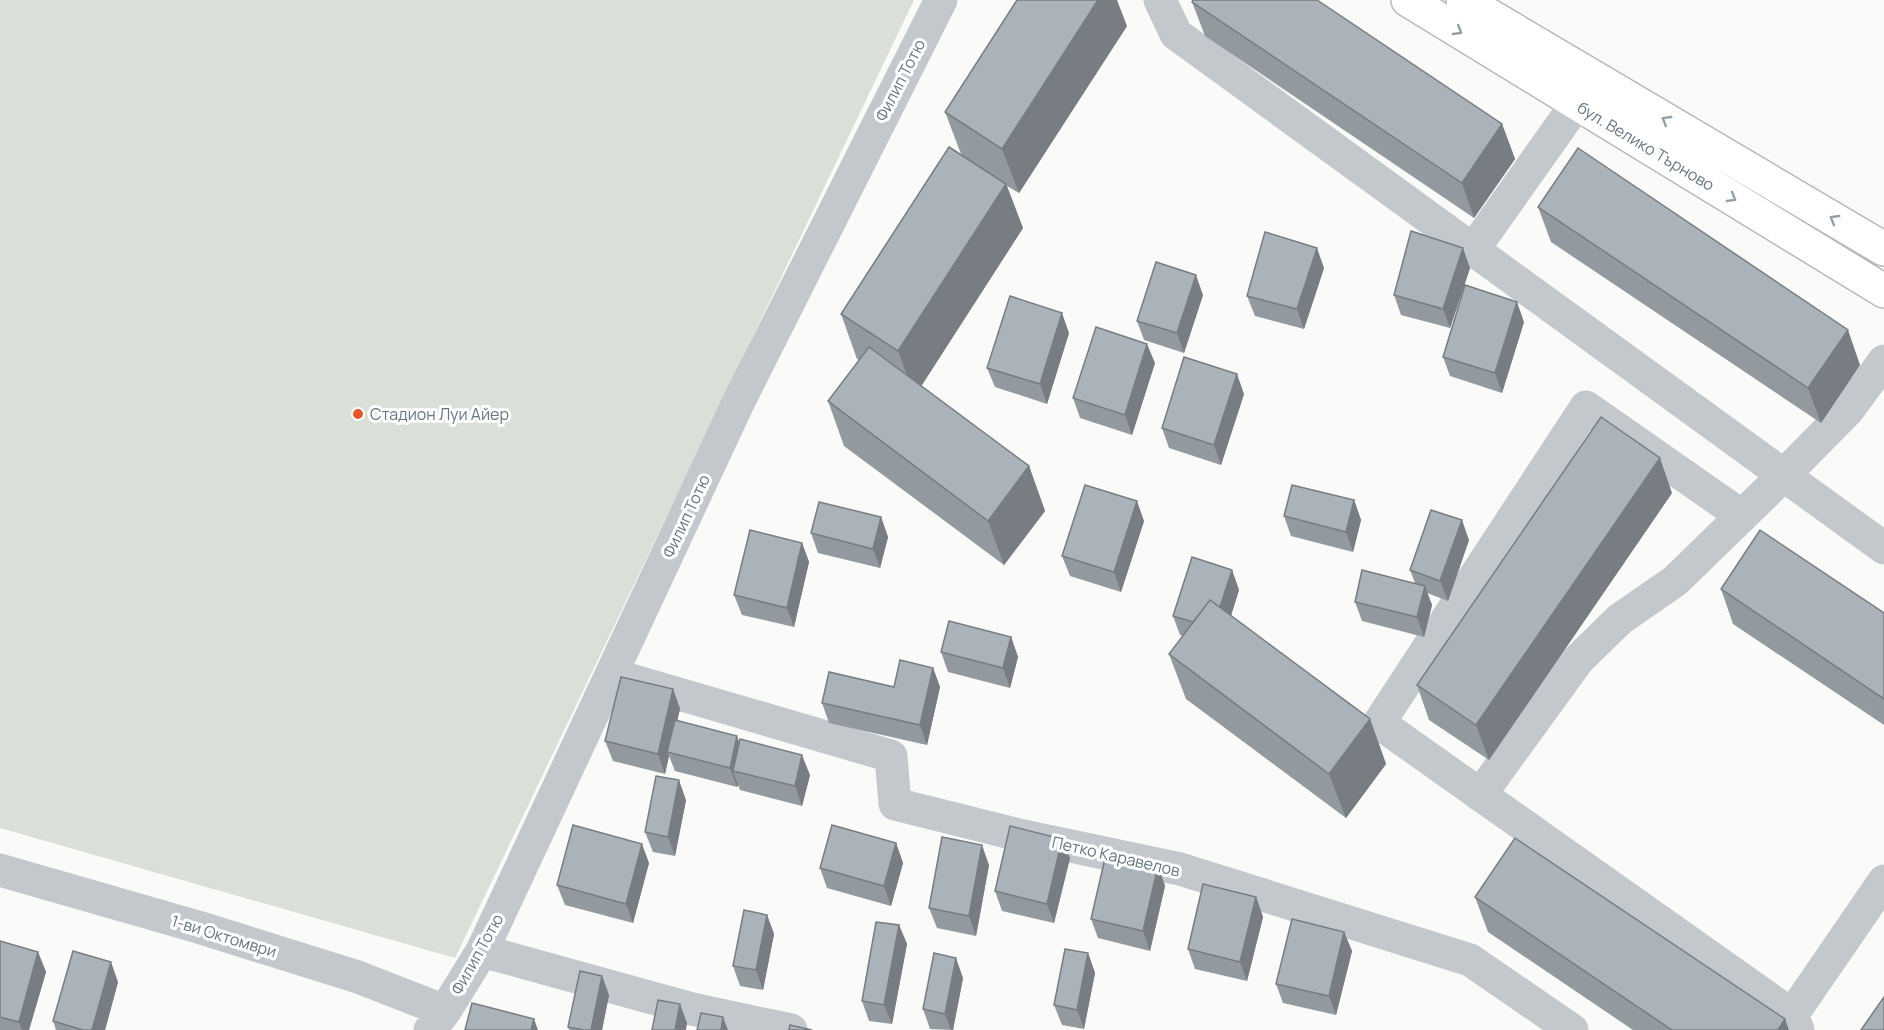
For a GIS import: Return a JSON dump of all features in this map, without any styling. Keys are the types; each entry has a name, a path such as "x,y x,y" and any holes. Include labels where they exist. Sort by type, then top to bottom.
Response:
{"main road":[{"name":"бул. Велико Търново","path":"1408,0 1884,291"},
{"name":"бул. Велико Търново","path":"1463,0 1884,249"}],"street":[{"name":"Филип Тотю","path":"437,1020 483,951 738,404 941,0"},
{"path":"1160,0 1176,34 1884,548"},
{"path":"1473,250 1577,103"},
{"path":"1480,795 1578,660 1620,619 1675,581 1784,476 1848,410 1884,361"},
{"path":"1742,516 1586,407 1379,723 1795,1023 1884,881"},
{"name":"Петко Каравелов","path":"611,674 891,756 895,804 1023,836 1179,869 1470,960 1572,1030"},
{"name":"1-ви Октомври","path":"0,870 198,927 358,977 437,1020"},
{"path":"483,951 692,1009 791,1030"}],"shaded area":[{"name":"Стадион Луи Айер","path":"0,0 914,0 455,958 0,828"}],"building":[{"path":"1017,0 1098,0 1002,149 945,112"},
{"path":"1193,0 1317,0 1502,124 1462,183 1192,2"},
{"path":"949,147 1006,184 898,351 841,314"},
{"path":"1578,148 1848,330 1808,388 1538,207"},
{"path":"1411,231 1463,248 1443,309 1394,295"},
{"path":"1265,232 1317,248 1297,309 1247,296"},
{"path":"1156,262 1196,275 1177,333 1137,321"},
{"path":"1465,285 1517,302 1495,373 1443,357"},
{"path":"1010,296 1062,313 1040,384 987,368"},
{"path":"1096,327 1147,344 1125,415 1073,398"},
{"path":"869,347 1029,466 988,521 828,401"},
{"path":"1184,357 1237,374 1214,445 1162,428"},
{"path":"1601,417 1660,458 1476,725 1417,685"},
{"path":"1085,485 1137,501 1114,572 1062,556"},
{"path":"1292,485 1354,500 1346,532 1284,516"},
{"path":"819,502 881,517 873,549 811,533"},
{"path":"1431,510 1462,520 1440,581 1410,570"},
{"path":"750,530 802,543 787,608 734,595"},
{"path":"1760,530 1884,613 1884,699 1721,589"},
{"path":"1192,557 1232,570 1220,607 1210,600 1193,622 1173,616"},
{"path":"1362,570 1425,586 1417,617 1355,602"},
{"path":"1210,600 1370,719 1329,774 1169,654"},
{"path":"949,621 1011,637 1003,668 941,652"},
{"path":"900,660 933,668 920,725 822,703 829,672 894,687"},
{"path":"621,677 673,689 658,754 605,741"},
{"path":"675,720 737,736 730,768 667,752"},
{"path":"740,739 802,755 795,786 733,771"},
{"path":"656,776 679,780 668,837 645,832"},
{"path":"573,825 642,844 626,904 557,885"},
{"path":"832,825 896,843 884,886 820,868"},
{"path":"1010,826 1062,839 1047,904 995,891"},
{"path":"942,837 982,845 969,916 929,908"},
{"path":"1515,838 1785,1019 1778,1030 1672,1030 1475,897"},
{"path":"1106,854 1158,866 1143,931 1091,919"},
{"path":"1203,884 1256,897 1240,962 1188,949"},
{"path":"744,910 767,915 756,970 733,966"},
{"path":"1292,919 1344,932 1329,996 1276,984"},
{"path":"876,922 899,925 884,1005 862,1001"},
{"path":"0,941 38,952 19,1022 0,1017"},
{"path":"1065,949 1088,953 1077,1010 1054,1005"},
{"path":"73,951 111,962 92,1030 83,1030 53,1021"},
{"path":"934,953 956,958 945,1014 923,1009"},
{"path":"580,971 602,976 591,1030 568,1027"},
{"path":"1884,997 1884,1030 1861,1030"},
{"path":"658,1000 680,1004 675,1030 652,1030"},
{"path":"472,1003 534,1019 531,1030 465,1030"},
{"path":"701,1013 723,1017 721,1030 697,1030"},
{"path":"790,1025 812,1030 789,1030"}],"place":[{"name":"Стадион Луи Айер","path":"358,414"}]}
